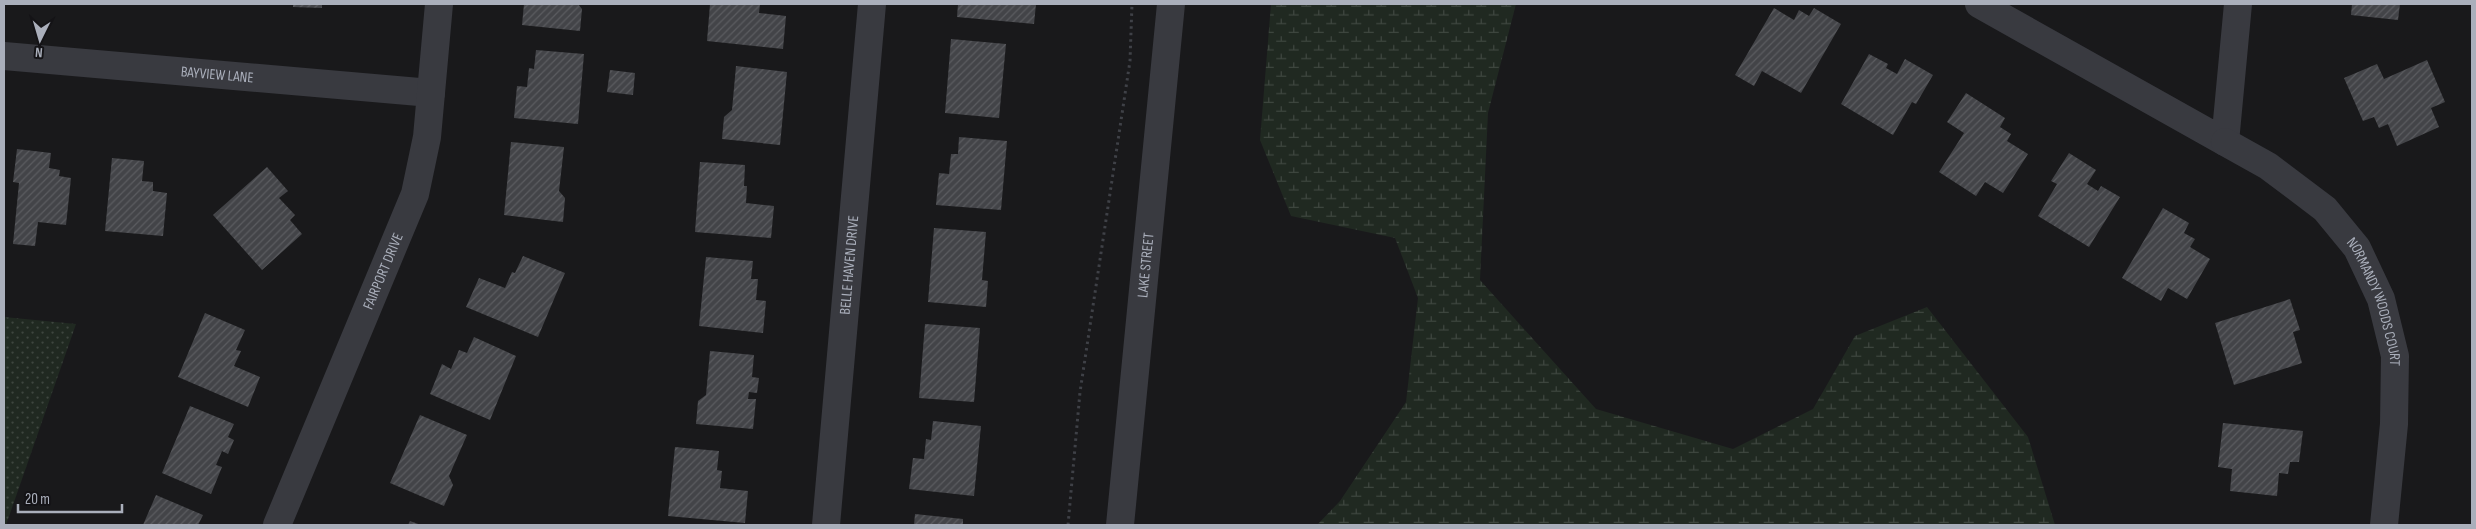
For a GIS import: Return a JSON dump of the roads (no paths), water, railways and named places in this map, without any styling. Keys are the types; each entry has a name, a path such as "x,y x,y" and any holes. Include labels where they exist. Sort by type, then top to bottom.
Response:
{"street":[{"name":"FAIRPORT DRIVE","path":"277,525 415,194 427,137 439,4"},
{"name":"BELLE HAVEN DRIVE","path":"826,525 872,4"},
{"name":"LAKE STREET","path":"1120,525 1171,4"},
{"name":"NORMANDY WOODS COURT","path":"1979,4 2268,166 2326,209 2357,248 2381,299 2395,356 2394,424 2384,525"},
{"path":"2225,142 2238,4"},
{"name":"BAYVIEW LANE","path":"4,56 431,93"}]}
